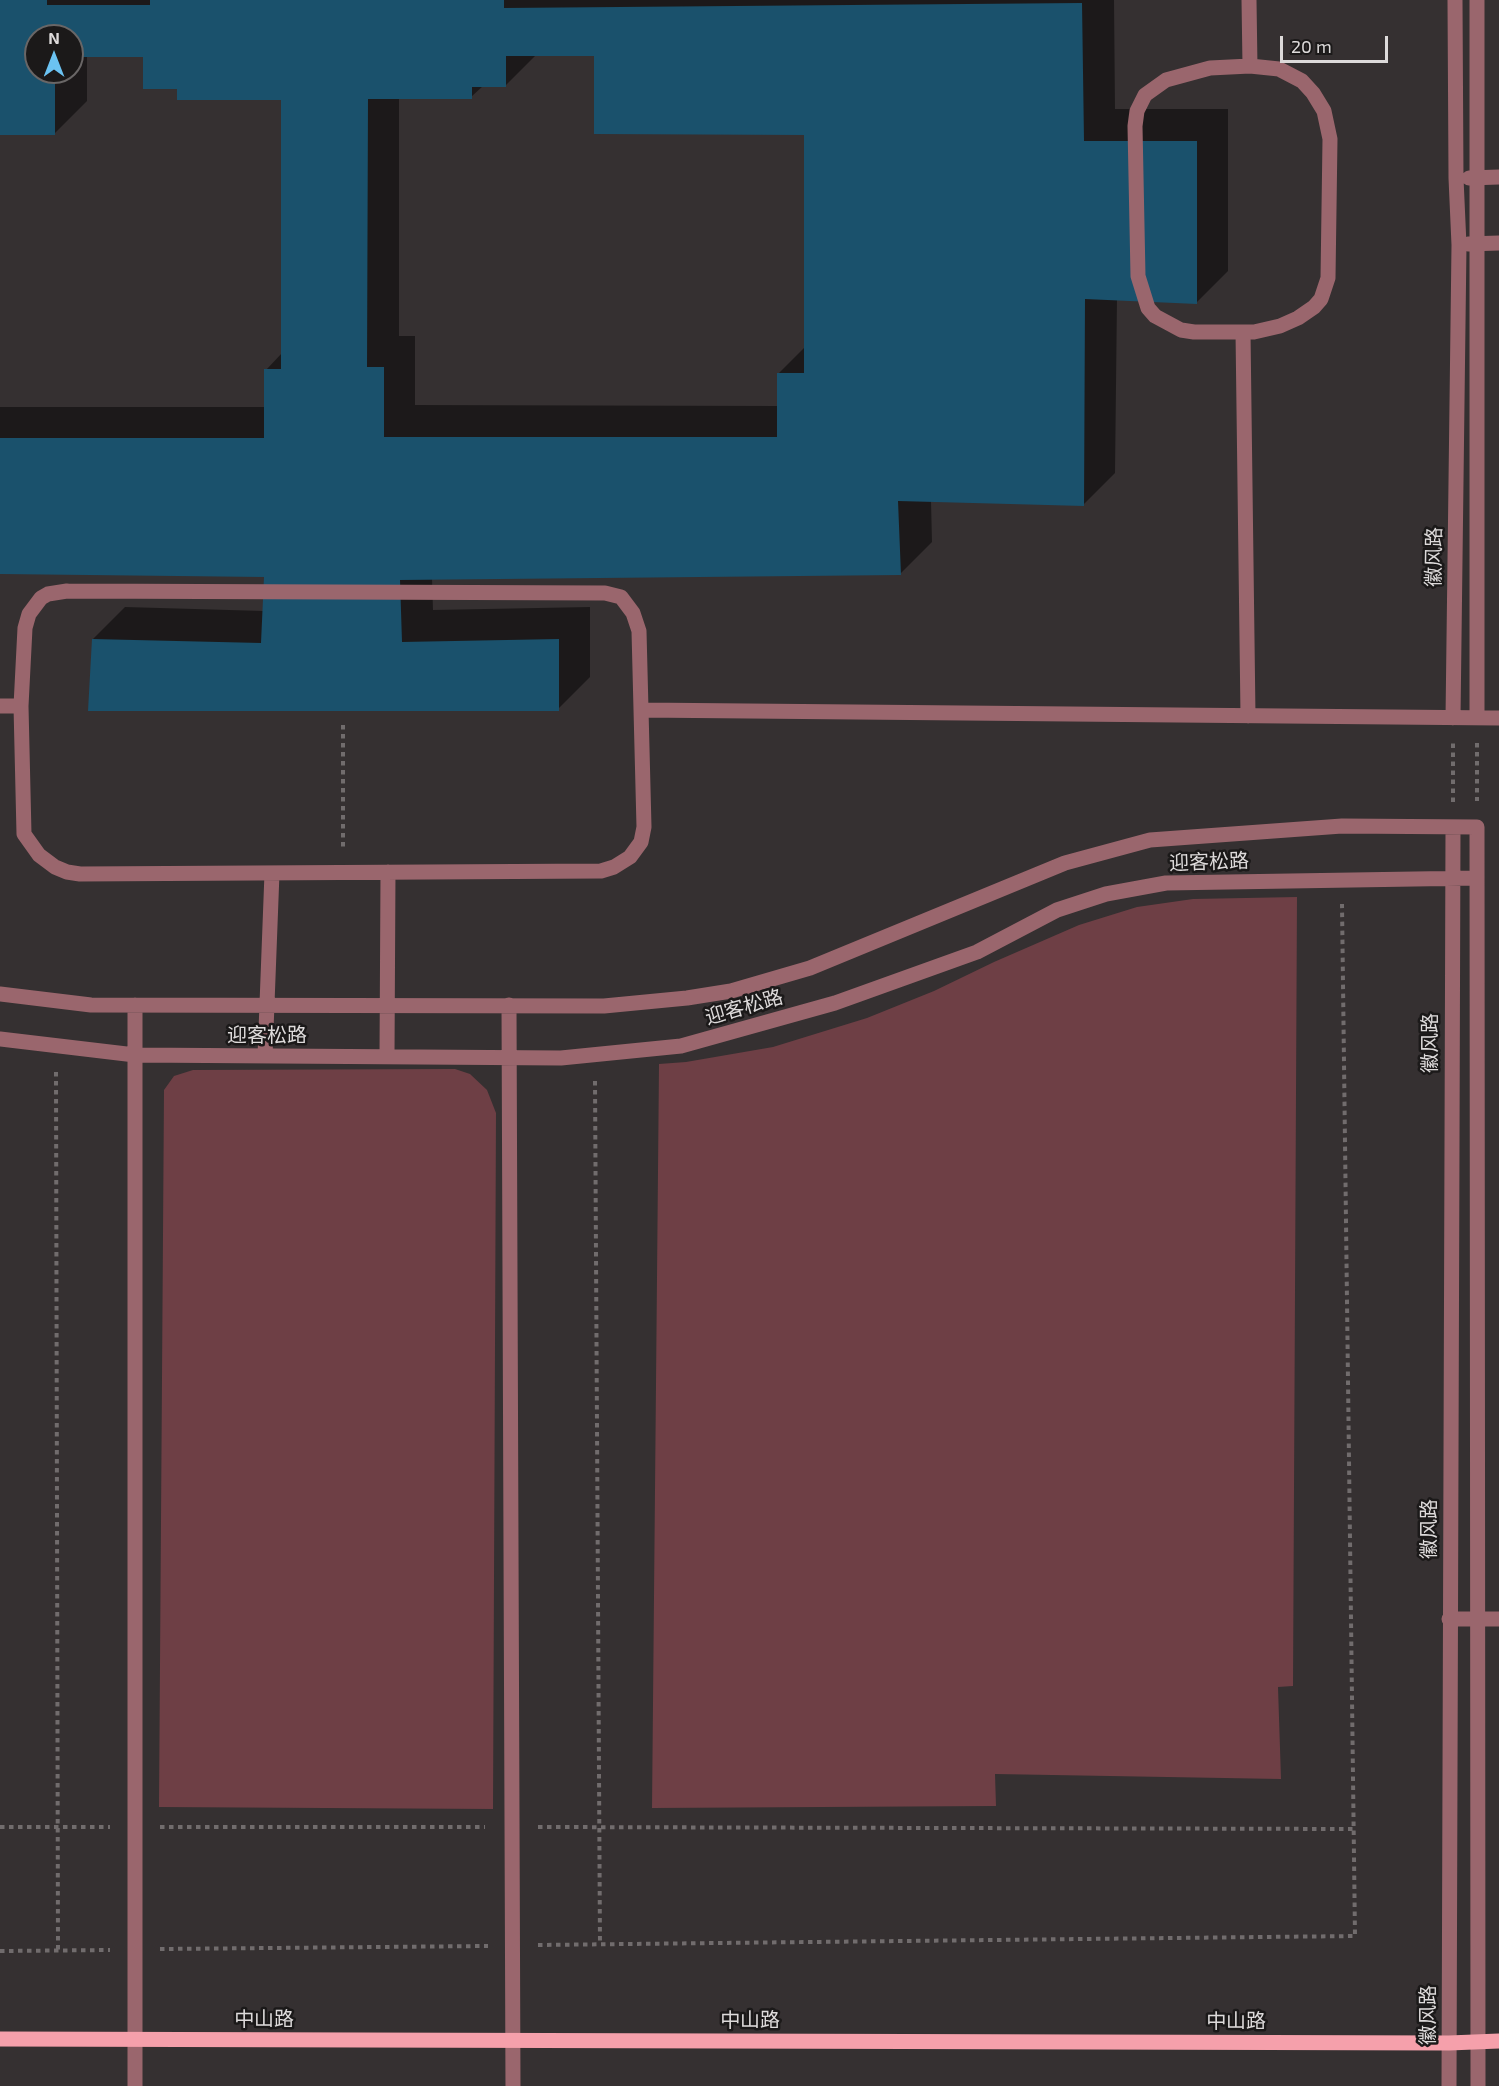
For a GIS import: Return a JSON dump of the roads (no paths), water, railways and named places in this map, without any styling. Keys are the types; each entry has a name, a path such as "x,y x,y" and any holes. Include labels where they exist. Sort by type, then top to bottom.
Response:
{"main road":[{"name":"中山路","path":"0,2039 1449,2043 1499,2041"}],"street":[{"path":"1249,0 1250,66"},
{"name":"徽风路","path":"1453,718 1459,245 1456,178 1455,0"},
{"path":"1477,0 1477,718"},
{"path":"1250,66 1279,69 1302,81 1324,111 1330,139 1329,263 1325,290 1314,307 1280,326 1254,332 1180,330 1155,316 1148,308 1138,276 1135,126 1137,111 1145,94 1166,80 1210,68 1250,66"},
{"path":"1456,178 1499,177"},
{"path":"1459,245 1499,243"},
{"path":"1244,332 1248,716"},
{"path":"67,591 605,593 621,597 627,603 639,631 641,710 643,834 638,847 630,857 601,871 80,874 67,872 48,864 32,848 24,834 21,706 25,628 34,604 48,594 67,591"},
{"path":"0,706 21,706"},
{"path":"641,710 1499,718"},
{"name":"迎客松路","path":"0,994 91,1005 604,1006 687,998 731,991 810,968 1065,862 1150,840 1342,826 1477,827 1477,878 1166,883 1106,894 1057,910 977,952 835,1003 681,1046 561,1058 135,1055 0,1040"},
{"name":"徽风路","path":"1449,2086 1453,827"},
{"path":"387,1056 388,872"},
{"path":"266,1056 272,873"},
{"path":"1477,878 1478,2086"},
{"path":"135,1005 135,2086"},
{"path":"509,1005 513,2086"},
{"path":"1449,1619 1499,1619"}]}
